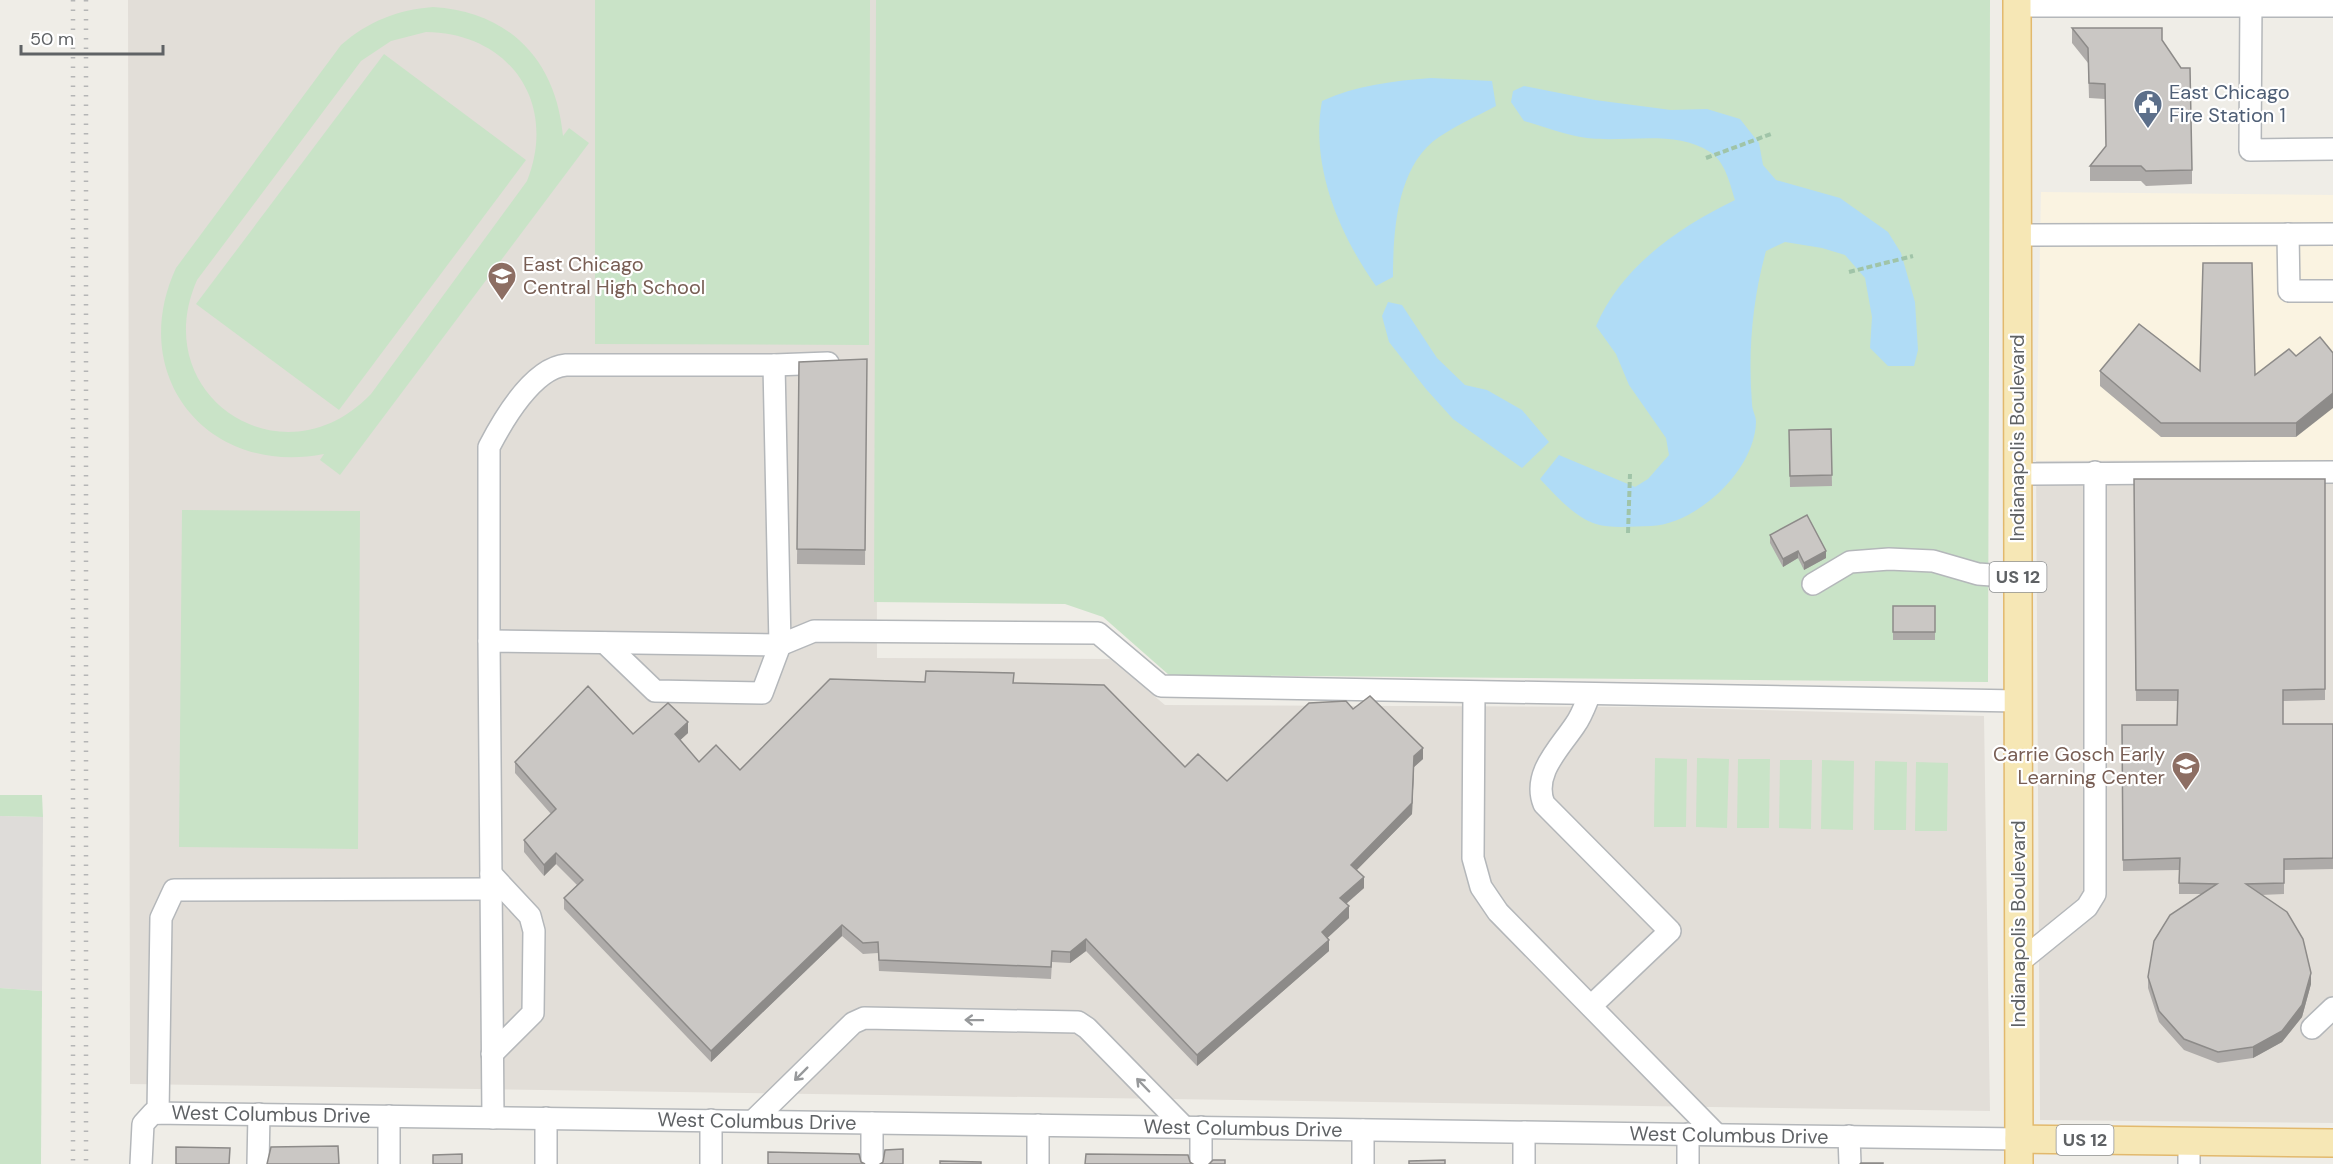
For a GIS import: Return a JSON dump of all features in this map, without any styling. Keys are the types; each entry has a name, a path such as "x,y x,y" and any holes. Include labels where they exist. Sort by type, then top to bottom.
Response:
{"main road":[{"name":"Indianapolis Boulevard","path":"2017,3 2019,1151"},
{"name":"West Columbus Drive","path":"2019,1151 2189,1153 2333,1143"}],"street":[{"path":"2017,3 2251,3 2333,6"},
{"path":"2251,3 2250,150 2333,149"},
{"path":"2288,234 2289,291 2333,291"},
{"path":"2017,235 2333,234"},
{"path":"493,1118 489,447 502,422 540,375 555,366 848,363"},
{"path":"605,643 655,691 762,693 780,645 774,365"},
{"path":"2018,963 2087,907 2095,894 2095,472"},
{"path":"2017,474 2333,472"},
{"path":"1813,584 1850,562 1889,559 1933,561 1978,574 2018,577"},
{"path":"489,641 780,645 813,630 1098,633 1161,686 1589,696 2018,701"},
{"path":"1474,693 1473,858 1481,887 1498,912 1716,1134"},
{"path":"1589,696 1577,723 1549,763 1541,780 1540,793 1544,804 1670,931 1592,1006"},
{"path":"141,1164 143,1124 155,1113 161,918 174,890 491,882 530,916 534,931 533,1013 492,1054"},
{"path":"2312,1028 2333,1008"},
{"path":"753,1121 853,1023 864,1018 1078,1022 1088,1028 1192,1127 1201,1164"},
{"name":"West Columbus Drive","path":"155,1113 1849,1136 2019,1151"},
{"path":"258,1164 259,1114"},
{"path":"388,1116 388,1164"},
{"path":"546,1118 546,1164"},
{"path":"711,1120 711,1164"},
{"path":"872,1123 872,1164"},
{"path":"1038,1125 1038,1164"},
{"path":"1363,1130 1363,1164"},
{"path":"1524,1132 1524,1164"},
{"path":"1688,1134 1688,1164"},
{"path":"1849,1136 1850,1164"}],"path":[{"path":"1706,158 1771,134"},
{"path":"1849,272 1913,256"},
{"path":"1628,533 1630,474"}],"shaded area":[{"name":"East Chicago Central High School","path":"128,0 876,0 877,658 1110,659 1165,705 1645,707 1984,716 1990,1111 130,1084"},
{"path":"2041,192 2333,195 2333,460 2036,461"},
{"name":"Carrie Gosch Early Learning Center","path":"2333,460 2333,1123 2040,1120 2036,461"},
{"path":"0,816 43,817 42,991 0,988"}],"green space":[{"path":"595,0 870,0 869,345 595,344"},
{"path":"876,0 1990,0 1988,682 1169,675 1103,617 1065,604 874,602"},
{"path":"433,7 460,11 485,19 506,30 524,45 539,63 551,84 559,109 563,136 569,128 589,143 340,475 320,460 324,454 282,457 245,450 213,434 188,410 170,380 162,346 163,308 176,268 341,45 362,29 384,18","holes":["426,32 456,35 482,45 503,59 520,78 531,100 536,125 535,152 527,181 371,394 336,420 300,431 264,429 232,415 206,391 190,360 186,322 197,280 361,61 391,41"]},
{"path":"384,54 526,160 339,410 196,304"},
{"path":"182,510 360,511 358,849 179,847"},
{"path":"1655,758 1687,759 1686,827 1654,827"},
{"path":"1697,758 1729,759 1727,828 1696,827"},
{"path":"1738,759 1770,759 1769,828 1737,828"},
{"path":"1780,760 1812,760 1811,829 1779,828"},
{"path":"1822,760 1854,761 1853,830 1821,829"},
{"path":"1875,761 1907,762 1906,830 1874,830"},
{"path":"1916,762 1948,763 1947,831 1915,831"},
{"path":"0,795 42,795 43,817 0,816"},
{"path":"0,988 42,991 41,1164 0,1164"}],"water":[{"path":"1431,78 1492,81 1496,106 1439,137 1425,149 1414,164 1406,181 1396,220 1393,277 1376,286 1350,244 1331,198 1320,150 1319,125 1322,101 1348,91 1375,85"},
{"path":"1524,86 1595,100 1671,110 1707,109 1740,119 1759,143 1763,165 1776,180 1840,198 1888,232 1901,253 1915,302 1918,350 1914,366 1888,366 1870,348 1872,317 1865,278 1845,255 1822,248 1785,242 1766,251 1761,270 1754,308 1751,346 1752,404 1756,422 1753,440 1746,458 1734,475 1704,505 1687,516 1669,523 1651,526 1609,526 1588,521 1573,511 1540,479 1559,455 1635,487 1648,479 1669,455 1666,438 1629,385 1616,354 1596,326 1620,285 1636,267 1673,236 1735,200 1720,161 1710,152 1696,145 1666,139 1587,138 1524,121 1511,102 1513,91"},
{"path":"1388,302 1402,305 1437,358 1465,385 1487,390 1522,410 1549,442 1522,468 1453,419 1389,342 1382,316"}],"building":[{"name":"East Chicago Fire Station 1","path":"2072,28 2162,28 2162,40 2181,68 2190,68 2192,170 2146,171 2141,166 2090,166 2106,146 2105,84 2089,83 2088,48"},
{"path":"2203,263 2252,263 2255,375 2289,349 2296,356 2320,337 2333,353 2333,393 2296,423 2161,423 2100,371 2139,324 2200,371"},
{"path":"867,359 865,550 797,549 799,362"},
{"path":"1831,429 1832,475 1790,476 1789,430"},
{"path":"2134,479 2325,479 2325,689 2283,690 2283,724 2333,724 2333,858 2284,859 2284,883 2246,884 2287,912 2303,939 2311,973 2302,1005 2282,1031 2253,1047 2218,1052 2184,1039 2159,1011 2148,977 2154,941 2170,915 2217,884 2179,883 2180,858 2123,860 2122,725 2177,725 2178,690 2136,690"},
{"path":"1807,515 1826,551 1804,563 1798,551 1783,559 1770,535"},
{"path":"1893,606 1935,606 1935,632 1893,632"},
{"path":"926,671 1014,673 1013,683 1104,685 1185,767 1198,754 1227,781 1309,703 1346,701 1353,709 1370,696 1423,748 1414,756 1412,803 1351,865 1364,877 1340,898 1349,906 1322,932 1329,940 1197,1055 1086,939 1070,952 1052,951 1051,967 879,960 878,942 863,943 842,925 711,1051 564,898 583,880 556,853 544,865 524,840 556,809 515,762 588,686 633,734 668,703 688,722 675,734 699,762 716,745 740,770 830,679 925,682"},
{"path":"338,1146 339,1164 267,1164 271,1147"},
{"path":"176,1147 230,1148 229,1164 176,1164"},
{"path":"903,1149 903,1164 880,1164 883,1162 885,1150"},
{"path":"768,1152 859,1154 861,1162 865,1164 768,1164"},
{"path":"462,1154 462,1164 433,1164 433,1155"},
{"path":"1086,1154 1188,1155 1193,1164 1085,1164"},
{"path":"1213,1160 1225,1160 1225,1164 1209,1164"},
{"path":"1445,1160 1445,1164 1409,1164 1409,1161"},
{"path":"940,1161 981,1162 981,1164 940,1164"}],"railway":[{"path":"73,0 73,1164"},
{"path":"86,0 86,1164"}],"place":[{"name":"East Chicago Fire Station 1","path":"2148,130"},
{"name":"East Chicago Central High School","path":"502,302"},
{"name":"Carrie Gosch Early Learning Center","path":"2186,792"}]}
